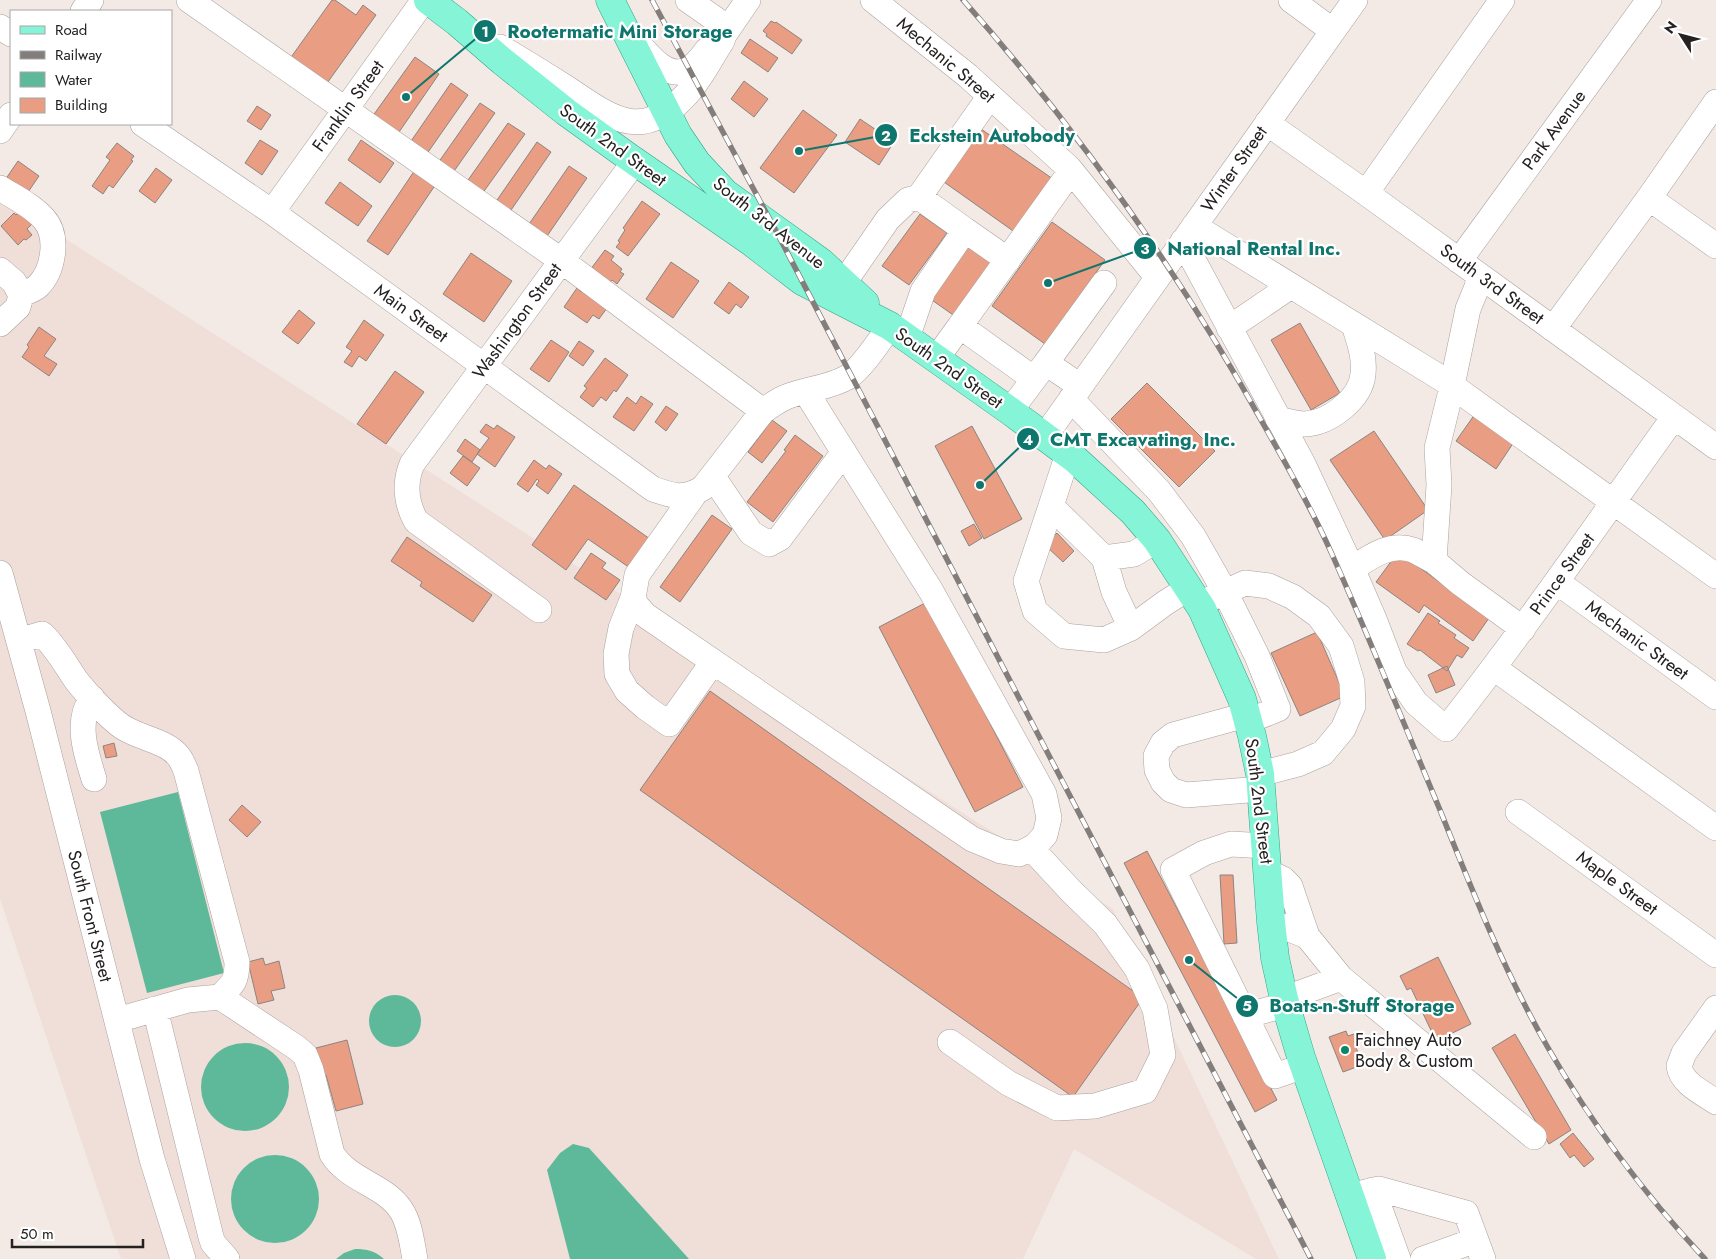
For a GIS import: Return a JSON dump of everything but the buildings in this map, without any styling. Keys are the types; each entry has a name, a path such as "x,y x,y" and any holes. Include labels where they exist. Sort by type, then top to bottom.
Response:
{"main road":[{"name":"South 2nd Street","path":"433,4 543,94 634,161 750,240 802,281 839,290"},
{"name":"South 3rd Avenue","path":"614,9 667,112 689,150 715,183 725,193 821,262 839,290 899,332"},
{"name":"South 2nd Street","path":"899,332 1045,436 1074,459 1133,512 1156,540 1194,596 1219,646 1242,699 1260,781 1275,958 1285,1002 1304,1066 1361,1193 1372,1259"}],"street":[{"path":"188,0 562,261 763,411"},
{"path":"688,0 726,32"},
{"path":"433,4 606,114 627,122 644,122 667,112 691,89 748,0"},
{"name":"Mechanic Street","path":"873,0 968,76 1071,171 1157,277"},
{"path":"1291,0 1333,31"},
{"name":"Winter Street","path":"1045,436 1355,0"},
{"path":"1366,193 1502,0"},
{"name":"Park Avenue","path":"1459,261 1649,0"},
{"name":"Franklin Street","path":"272,212 346,110 433,4"},
{"path":"614,9 654,61 668,70 679,72 688,69 726,32"},
{"path":"839,290 888,219 908,200 918,197 990,96"},
{"path":"1553,329 1649,198 1716,102"},
{"path":"0,131 10,116"},
{"name":"South 3rd Street","path":"1267,123 1716,447"},
{"name":"Main Street","path":"145,125 272,212 653,489 697,489"},
{"name":"Washington Street","path":"539,610 416,520 410,510 407,485 408,476 412,464 634,161"},
{"path":"936,359 1071,171"},
{"path":"0,188 43,217 50,227 53,239 52,255 47,273 38,287 21,294"},
{"path":"918,197 1008,260"},
{"path":"1649,198 1716,246"},
{"path":"713,662 669,724 627,691 617,674 616,654 621,628 633,598 637,574 697,489 763,411 787,396 836,383 850,375 870,353 899,332 923,291 965,230"},
{"path":"1188,234 1230,248 1452,386 1716,576"},
{"path":"1188,234 1198,268 1228,328 1303,464 1352,570 1374,554 1396,547 1412,550 1434,561 1460,583 1523,629"},
{"path":"1198,268 1230,248"},
{"path":"0,270 14,282 21,294 18,307 0,324"},
{"path":"1434,561 1439,484 1437,448 1468,309 1481,277"},
{"path":"1010,411 1104,283"},
{"path":"1228,328 1291,286"},
{"path":"1278,419 1306,424 1324,419 1343,407 1356,393 1363,376 1362,352 1354,325"},
{"path":"960,326 1075,393 1105,434 1159,491 1193,536 1225,592 1257,656 1278,709 1173,735 1163,744 1156,756 1157,770 1163,782 1171,790 1186,795 1260,781 1323,753 1342,729 1353,706 1352,682 1341,646 1319,616 1293,597 1269,586 1245,583 1225,592 1165,602 1131,628 1104,640 1064,636 1035,611 1026,581 1051,506 1074,459 1105,434"},
{"path":"633,598 636,606 645,615 972,839 1001,852 1019,854 1031,848 1045,835 1049,818 1044,794 931,591 806,392"},
{"name":"Prince Street","path":"1352,570 1394,671 1416,703 1446,729 1523,629 1674,417"},
{"path":"697,489 751,533 769,544 780,538 844,452"},
{"path":"1051,506 1104,558 1114,592 1131,628"},
{"path":"1104,558 1134,554 1156,540"},
{"name":"South Front Street","path":"0,573 41,720 152,1159 183,1259"},
{"name":"Mechanic Street","path":"1557,582 1716,697"},
{"path":"19,641 42,634 51,643 78,682 116,723 136,735 168,748 179,756 186,771 237,962 237,973 233,984 220,997"},
{"path":"1494,668 1716,828"},
{"path":"92,698 86,707 84,736 94,779"},
{"name":"Maple Street","path":"1518,812 1716,955"},
{"path":"1304,1066 1275,1076 1173,870 1204,853 1231,844 1267,859 1290,886 1307,936 1342,978 1534,1137"},
{"path":"950,1042 1008,1083 1057,1108 1095,1106 1145,1091 1163,1055 1155,1009 1137,969 1106,924 1072,892 1031,848"},
{"path":"1271,922 1307,936"},
{"path":"1245,1016 1285,1002 1342,978"},
{"path":"117,1020 188,1000 220,997 297,1048 305,1056 311,1070 332,1154 338,1164 382,1192 394,1201 402,1211 415,1259"},
{"path":"1716,1008 1680,1061 1680,1072 1688,1082 1716,1102"},
{"path":"155,1009 211,1237 213,1243 227,1259"},
{"path":"1398,1259 1361,1193 1379,1189 1466,1213 1479,1249 1423,1259"}],"shaded area":[{"path":"0,197 1113,909 1279,1259 1256,1259 1074,1149 1023,1259 121,1259 0,899"}],"water":[{"path":"178,792 224,973 147,993 100,812"},
{"path":"390,995 400,995 414,1002 421,1016 421,1026 414,1040 400,1047 390,1047 380,1043 373,1036 369,1026 369,1016 373,1006 380,999"},
{"path":"245,1043 262,1046 276,1056 286,1070 289,1087 286,1104 276,1118 262,1128 245,1131 228,1128 214,1118 204,1104 201,1087 204,1070 214,1056 228,1046"},
{"path":"573,1144 589,1148 689,1259 570,1259 547,1170 560,1153"},
{"path":"275,1155 292,1158 306,1168 316,1182 319,1199 316,1216 306,1230 292,1240 275,1243 258,1240 244,1230 234,1216 231,1199 234,1182 244,1168 258,1158"},
{"path":"355,1249 371,1251 384,1259 336,1259 344,1253"}],"railway":[{"path":"652,0 775,229 1311,1259"},
{"path":"963,0 1047,101 1126,206 1199,315 1233,370 1324,536 1373,648 1489,930 1531,1018 1564,1075 1600,1130 1661,1209 1705,1259"}],"place":[{"name":"Rootermatic Mini Storage","path":"406,97"},
{"name":"Eckstein Autobody","path":"799,151"},
{"name":"National Rental Inc.","path":"1048,283"},
{"name":"CMT Excavating, Inc.","path":"980,485"},
{"name":"Boats-n-Stuff Storage","path":"1189,960"},
{"name":"Faichney Auto Body & Custom","path":"1345,1050"}]}
